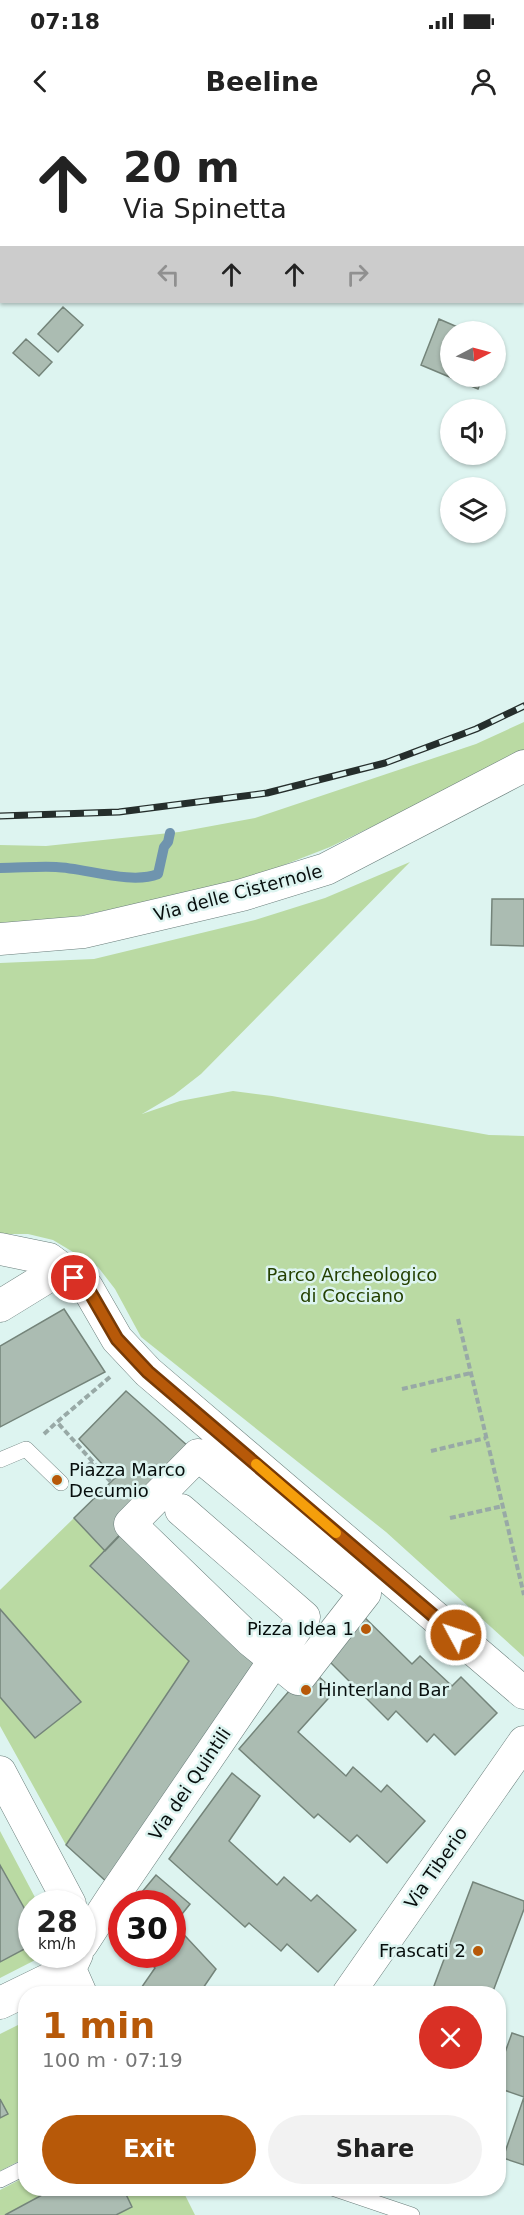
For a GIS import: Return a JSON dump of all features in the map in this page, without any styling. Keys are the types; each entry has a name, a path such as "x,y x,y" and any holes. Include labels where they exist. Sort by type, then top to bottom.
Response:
{"street":[{"name":"Via delle Cisternole","path":"0,939 84,932 242,895 326,869 524,766"},
{"path":"0,1249 49,1258 87,1287 117,1339 148,1372 524,1693"},
{"path":"0,1306 62,1268"},
{"path":"198,1455 365,1593 309,1668 298,1679 275,1659 250,1640 130,1524 198,1455"},
{"name":"Via dei Quintili","path":"96,1930 304,1617 181,1510"},
{"name":"Via Tiberio","path":"354,1986 524,1743"},
{"path":"0,1772 63,1890"},
{"path":"27,1986 54,1968"},
{"path":"5,2001 18,1992"}],"lane":[{"path":"0,1460 26,1449 61,1483"},
{"path":"0,2180 18,2171"},
{"path":"356,2196 412,2215"}],"path":[{"path":"458,1319 524,1595"},
{"path":"111,1482 57,1422 134,1357"},
{"path":"402,1389 471,1373"},
{"path":"431,1451 486,1438"},
{"path":"450,1518 503,1506"}],"green space":[{"path":"524,722 524,753 330,847 271,870 224,885 75,917 0,923 0,845 46,846 179,832 255,818 476,744"},
{"name":"Parco Archeologico di Cocciano","path":"410,862 201,1074 174,1095 142,1114 180,1101 233,1091 489,1135 524,1136 524,1657 386,1532 141,1337 115,1289 98,1267 53,1240 28,1234 0,1234 0,963 94,959 255,920 325,898"},
{"path":"74,1518 105,1551 90,1567 189,1661 66,1845 0,1726 0,1697 35,1738 81,1702 0,1609 0,1590"},
{"path":"0,1831 31,1890 18,1890 20,1968 0,1978"},
{"path":"18,2025 18,2162 0,2171 0,2034"},
{"path":"18,2181 18,2196 186,2196 195,2215 0,2215 0,2190"}],"building":[{"path":"63,307 83,325 58,352 38,334"},
{"path":"439,319 444,321 440,321 440,373 421,365"},
{"path":"26,339 52,362 39,376 13,353"},
{"path":"492,899 524,899 524,946 491,945"},
{"path":"64,1309 105,1372 0,1427 0,1346"},
{"path":"126,1391 198,1455 105,1551 74,1518 115,1478 79,1439"},
{"path":"130,1524 264,1652 108,1883 66,1845 189,1661 90,1566"},
{"path":"354,1607 412,1664 420,1656 452,1686 461,1677 497,1713 455,1755 434,1734 427,1742 396,1711 388,1720 320,1652"},
{"path":"0,1609 81,1702 35,1738 0,1697"},
{"path":"309,1668 335,1691 298,1732 346,1776 353,1767 381,1792 387,1785 425,1821 387,1863 357,1835 350,1842 318,1814 314,1818 239,1749"},
{"path":"232,1773 260,1796 229,1841 277,1885 284,1877 311,1901 317,1895 356,1930 318,1972 287,1944 281,1951 249,1923 245,1927 169,1859"},
{"path":"0,1865 18,1897 18,1952 0,1962"},
{"path":"156,1875 174,1890 144,1890"},
{"name":"Frascati 2","path":"473,1882 524,1901 524,1909 495,1986 434,1986"},
{"path":"186,1937 216,1969 204,1986 143,1986 155,1968 186,1968"},
{"path":"512,2033 524,2037 524,2097 506,2091 506,2050"},
{"path":"524,2097 524,2165 506,2159 506,2149"},
{"path":"0,2099 8,2114 0,2118"},
{"path":"40,2196 127,2196 132,2207 116,2215 5,2215"}],"waterway":[{"path":"0,868 56,867 122,877 147,877 158,874 164,847 170,833"}],"railway":[{"path":"0,816 119,812 267,793 385,763 476,729 524,706"}],"slow traffic":[{"path":"256,1464 336,1533"}],"place":[{"name":"Piazza Marco Decumio","path":"57,1480"},
{"name":"Pizza Idea 1","path":"366,1629"},
{"name":"Hinterland Bar","path":"306,1690"},
{"name":"Frascati 2","path":"478,1951"}],"route":[{"path":"74,1278 87,1287 117,1339 148,1372 456,1635"}]}
